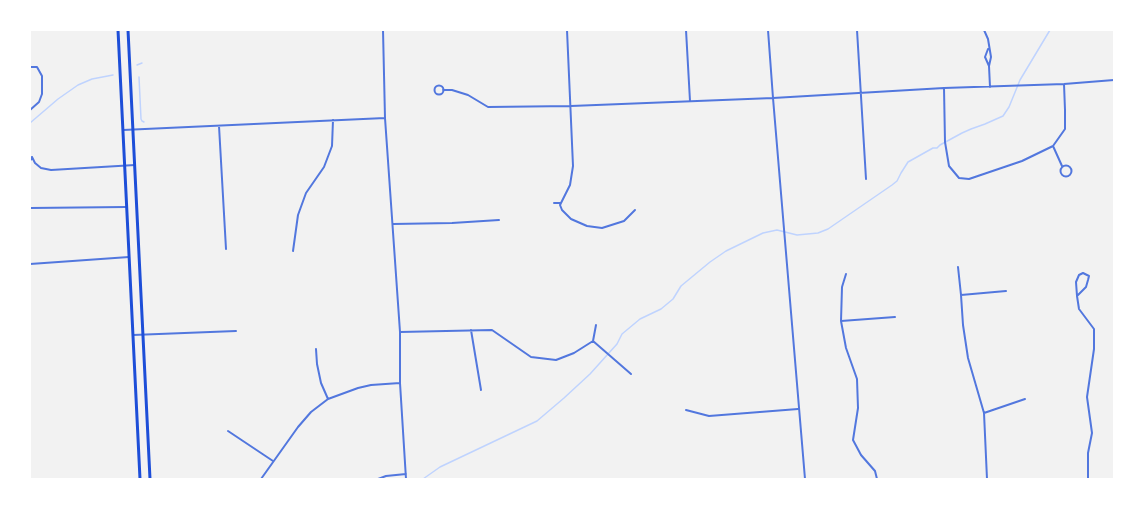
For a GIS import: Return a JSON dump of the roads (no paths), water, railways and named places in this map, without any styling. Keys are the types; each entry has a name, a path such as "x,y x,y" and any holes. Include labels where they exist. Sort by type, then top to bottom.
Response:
{"main road":[{"path":"118,30 140,479"},
{"path":"128,30 150,479"}],"street":[{"path":"383,30 385,118 400,332 400,383 406,479"},
{"path":"567,30 573,166 570,185 560,203 562,210 572,219 587,226 602,228 624,221 635,210"},
{"path":"686,30 690,101"},
{"path":"768,30 798,409 805,479"},
{"path":"857,30 866,179"},
{"path":"984,30 988,39 986,57 989,66"},
{"path":"988,48 991,57 989,66 990,87"},
{"path":"30,67 36,67 42,76 42,94 39,102 30,110"},
{"path":"443,90 442,86 439,85 435,87 438,94 443,90 452,90 468,95 488,107 571,106 773,98 944,88 1064,84 1114,80"},
{"path":"944,88 946,142 949,166 959,178 969,179 982,176 1022,161 1053,146 1065,129 1066,110 1064,84"},
{"path":"123,130 385,118"},
{"path":"293,251 298,215 306,193 324,167 332,146 333,120"},
{"path":"219,126 226,249"},
{"path":"1053,146 1062,166 1060,170 1061,174 1064,176 1069,175 1071,172 1070,167 1067,165 1062,166"},
{"path":"31,157 41,168 50,170 135,165"},
{"path":"30,161 31,157"},
{"path":"554,203 560,203"},
{"path":"30,208 126,208"},
{"path":"393,224 453,223 499,220"},
{"path":"30,264 129,257"},
{"path":"958,267 963,325 968,358 984,413 987,479"},
{"path":"1077,296 1086,286 1088,280 1088,276 1083,273 1079,275 1076,282 1077,296 1079,309 1094,329 1094,349 1086,397 1092,433 1088,453 1088,479"},
{"path":"846,274 842,287 841,322 846,348 857,379 858,408 853,440 861,455 875,471 877,479"},
{"path":"961,295 1006,291"},
{"path":"841,322 895,317"},
{"path":"400,332 492,330 531,357 556,360 593,341 596,325"},
{"path":"471,330 481,390"},
{"path":"133,335 236,331"},
{"path":"593,341 631,374"},
{"path":"316,349 321,383 328,399"},
{"path":"261,479 298,427 311,412 328,399 371,385 400,383"},
{"path":"984,413 1025,399"},
{"path":"686,410 709,416 798,409"},
{"path":"228,431 273,462"},
{"path":"378,479 386,476 406,474"}],"waterway":[{"path":"423,479 440,467 537,421 590,374 617,344 622,334 640,319 661,309 673,299 681,286 726,251 763,233 777,230 797,235 818,233 828,229 897,181 908,162 933,148 937,148 962,133 1003,116 1009,107 1020,80 1050,30"},
{"path":"137,65 142,63"},
{"path":"30,123 58,99 78,85 92,79 113,75"},
{"path":"139,77 141,119 144,122"}]}
